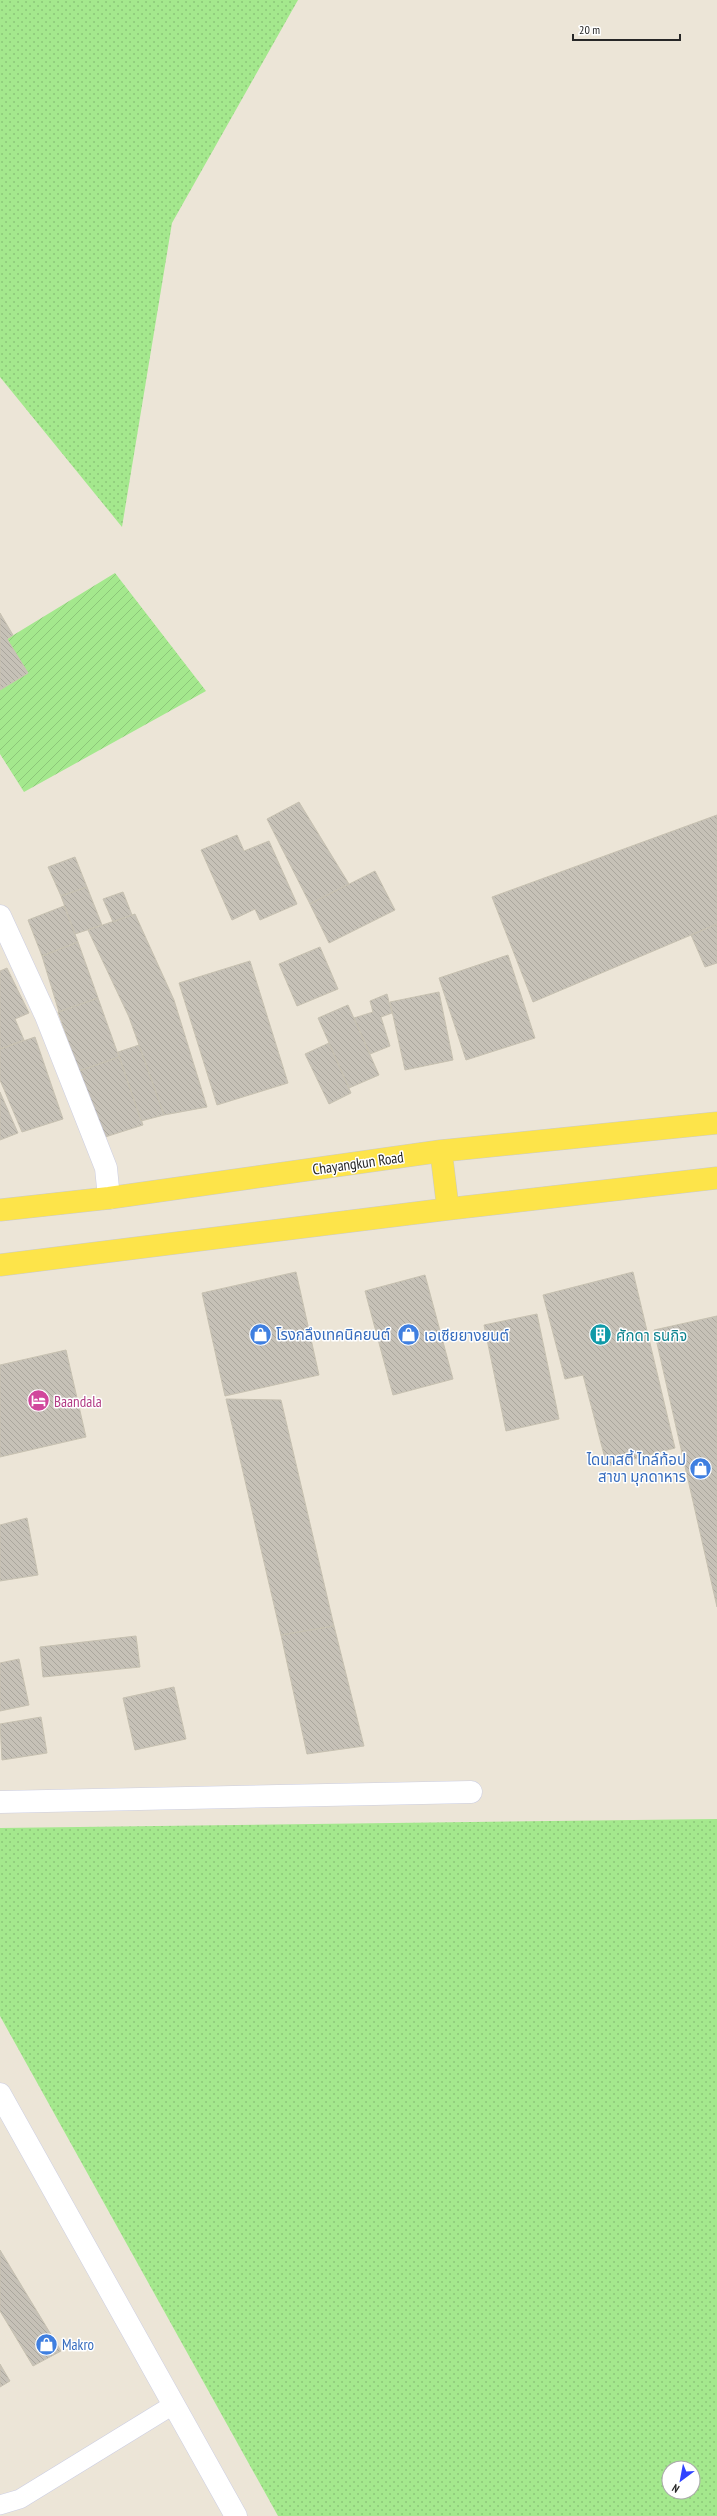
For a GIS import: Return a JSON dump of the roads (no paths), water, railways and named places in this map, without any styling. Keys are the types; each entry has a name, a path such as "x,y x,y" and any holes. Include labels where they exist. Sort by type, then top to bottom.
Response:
{"main road":[{"name":"Chayangkun Road","path":"0,1210 109,1198 441,1151 717,1123"},
{"path":"441,1151 448,1209"},
{"path":"0,1265 448,1209 717,1178"}],"street":[{"path":"0,916 46,1016 106,1168 109,1198"},
{"path":"0,1802 471,1792"},
{"path":"0,2094 236,2516"}],"lane":[{"path":"0,2504 20,2499 173,2405"}],"place":[{"name":"โรงกลึงเทคนิคยนต์","path":"260,1334"},
{"name":"เอเซียยางยนต์","path":"409,1335"},
{"name":"ศักดา ธนกิจ","path":"601,1335"},
{"name":"Baandala","path":"39,1401"},
{"name":"ไดนาสตี้ ไทล์ท้อป สาขา มุกดาหาร","path":"701,1468"},
{"name":"Makro","path":"47,2344"}]}
